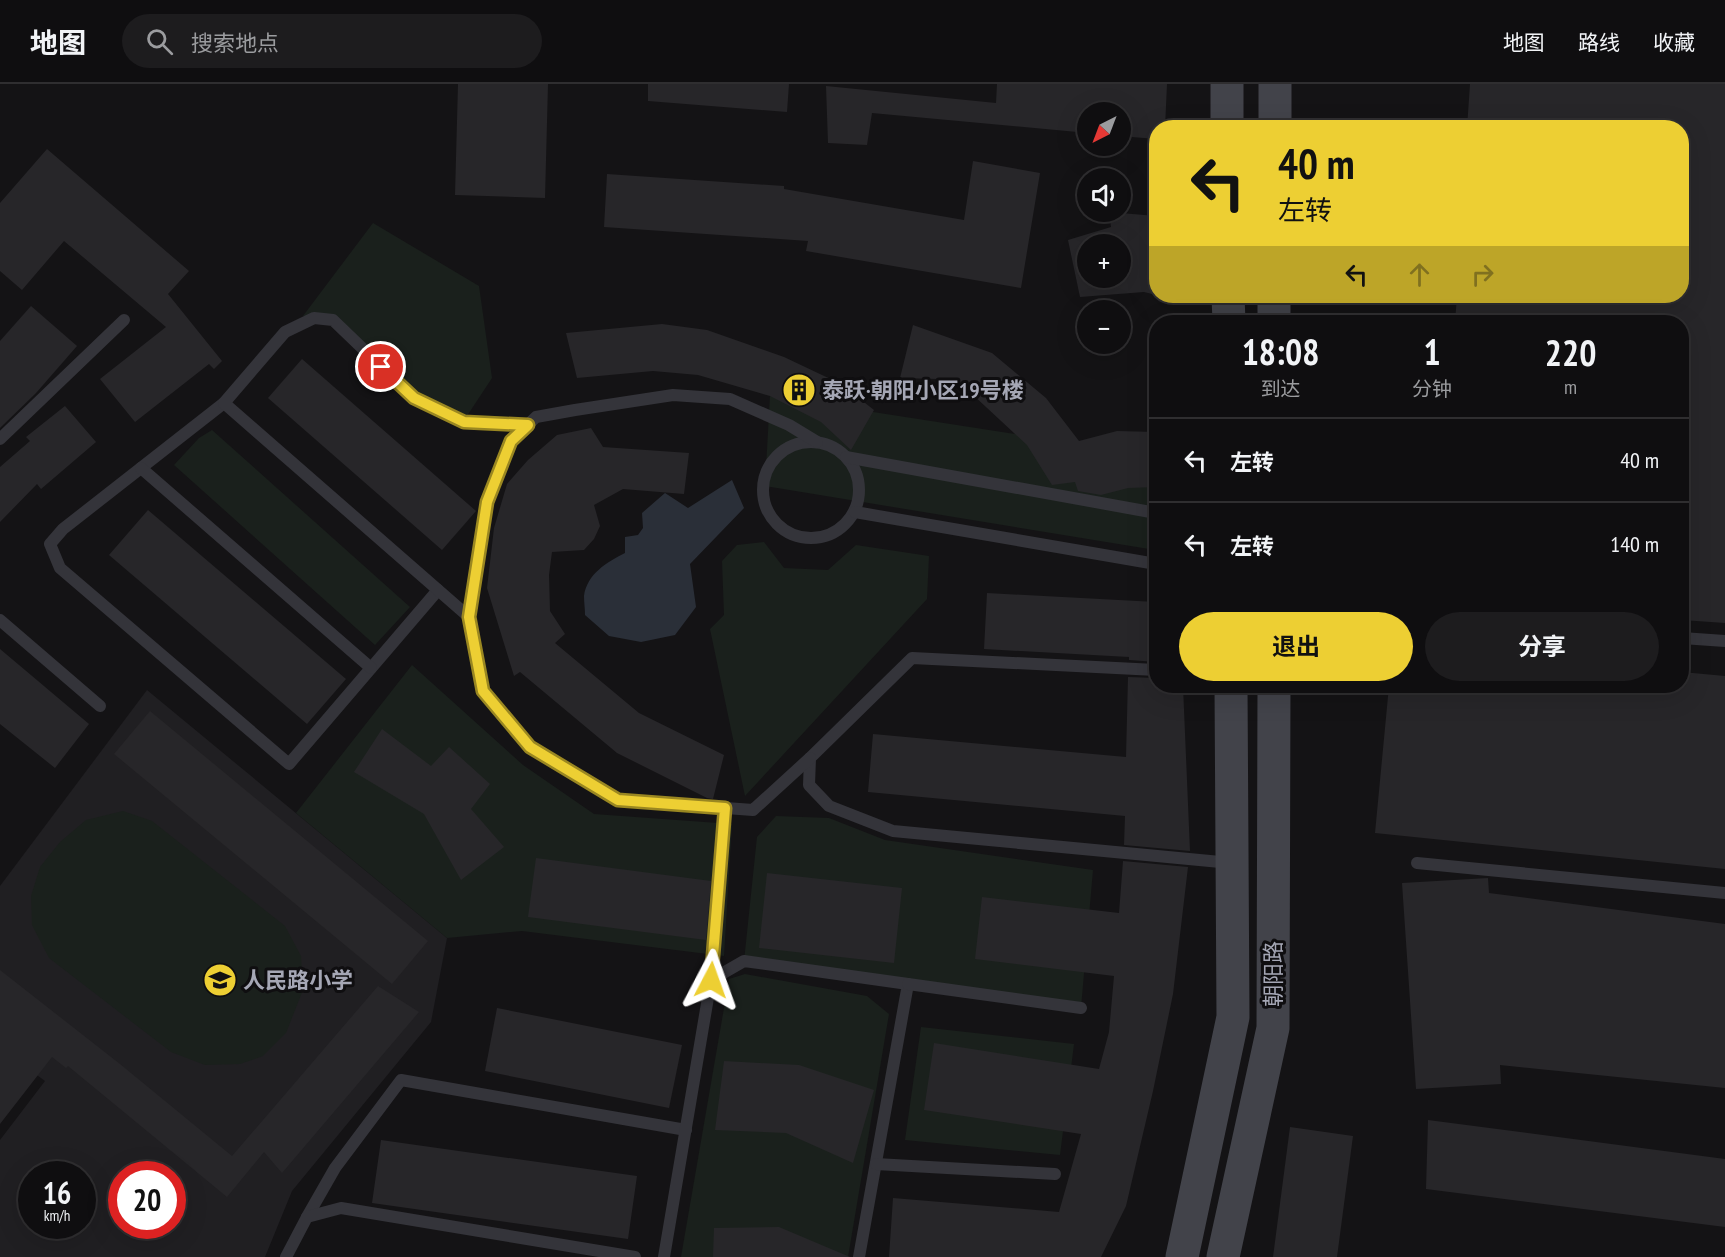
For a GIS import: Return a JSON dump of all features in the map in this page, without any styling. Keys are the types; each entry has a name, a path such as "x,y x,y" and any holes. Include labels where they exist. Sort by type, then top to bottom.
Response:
{"main road":[{"path":"1227,84 1227,120"},
{"path":"1275,84 1275,120"},
{"name":"朝阳路","path":"1182,1257 1233,1017 1231,693"},
{"name":"朝阳路","path":"1223,1257 1273,1028 1274,693"}],"lane":[{"path":"438,590 289,764 60,568 50,544 63,529 224,404 285,332 314,318 333,320 414,398 464,422 528,425"},
{"path":"0,439 124,320"},
{"path":"817,442 801,443 786,449 774,459 766,474 763,489 765,505 773,520 785,531 800,537 816,538 831,534 845,525 855,512 859,497 854,468 846,457 833,447 817,442 789,425 730,399 673,395 536,417 511,441 487,502 469,617 483,691 530,747 618,800 753,810 810,758 912,658 1149,670"},
{"path":"224,404 469,617"},
{"path":"846,457 1149,512"},
{"path":"141,468 371,668"},
{"path":"855,512 1149,563"},
{"path":"0,620 100,706"},
{"path":"1689,638 1725,641"},
{"path":"810,758 809,785 829,806 893,831 1232,863"},
{"path":"664,1257 711,980 725,808"},
{"path":"1417,863 1725,893"},
{"path":"711,980 744,961 1081,1008"},
{"path":"859,1257 908,984"},
{"path":"286,1257 335,1168 401,1080 686,1130"},
{"path":"876,1164 1055,1174"},
{"path":"307,1217 341,1208 635,1257"}],"shaded area":[{"path":"373,223 479,286 492,378 463,422 414,398 333,320 303,316"},
{"path":"770,396 1149,455 1149,549 765,486"},
{"path":"212,430 410,607 375,645 174,465 199,438"},
{"path":"732,480 744,508 690,564 696,607 675,635 641,642 609,636 585,615 584,596 589,581 611,560 625,553 625,537 638,535 643,528 642,513 665,493 688,508"},
{"path":"764,542 784,568 828,570 856,545 929,556 927,599 745,796 710,629 724,615 722,561 737,545"},
{"path":"412,665 523,765 594,814 732,824 724,956 522,931 447,938 296,813"},
{"name":"人民路小学","path":"147,690 447,938 431,1022 292,1191 265,1257 0,1257 0,1140 45,1081 0,1048 0,886"},
{"path":"123,811 152,821 285,926 301,956 303,990 286,1033 263,1056 240,1064 205,1065 171,1052 49,958 32,925 31,896 40,867 60,842 86,820"},
{"path":"776,816 829,818 885,840 1093,870 1081,1008 744,961 757,837"},
{"path":"745,974 867,996 889,1014 848,1257 681,1257 729,979"},
{"path":"921,1027 1074,1044 1060,1155 905,1140"}],"building":[{"path":"458,84 548,84 545,198 455,195"},
{"path":"648,84 789,84 787,112 648,101"},
{"path":"997,84 1167,84 1165,120 1149,120 1149,138 1131,137 1131,102 1077,102 1077,132 872,113 867,145 828,143 826,86 996,103"},
{"path":"1470,84 1725,84 1725,623 1689,620 1689,315 1456,315 1456,303 1689,303 1689,120 1468,120"},
{"path":"47,149 189,271 168,294 222,361 214,369 209,364 135,422 100,379 166,327 64,241 22,290 0,271 0,203"},
{"path":"973,161 1040,173 1021,288 806,251 808,241 604,227 607,174 784,186 784,189 964,220"},
{"path":"1131,214 1149,215 1149,293 1080,297 1078,288 1131,288 1131,234 1088,234 1111,227 1110,222 1131,222"},
{"path":"1077,237 1077,283 1068,240"},
{"path":"31,306 77,346 36,393 0,428 0,341"},
{"name":"泰跃·朝阳小区19号楼","path":"662,324 707,330 784,357 841,384 874,410 851,450 821,422 770,396 698,375 653,371 577,378 566,333"},
{"path":"913,325 992,353 1046,398 1079,441 1117,431 1149,432 1149,487 1128,488 1101,495 1078,491 1075,482 1052,485 1027,445 972,394 938,379 900,378"},
{"path":"302,359 476,511 442,550 268,398"},
{"path":"65,406 96,442 41,489 37,484 0,522 0,467 30,441 26,437"},
{"path":"591,428 603,447 689,453 684,494 623,489 594,505 600,526 594,539 584,550 552,552 549,575 550,611 565,634 555,643 639,713 724,755 713,799 617,753 520,672 514,676 487,588 494,528 507,484 528,460 557,435"},
{"path":"148,510 346,679 307,724 109,555"},
{"path":"987,593 1149,602 1149,661 1129,660 1129,657 984,649"},
{"path":"0,649 89,724 55,768 0,724"},
{"path":"1689,673 1725,676 1725,869 1375,833 1388,693 1689,693"},
{"path":"1128,677 1149,678 1149,693 1183,693 1190,851 1124,845 1125,816 868,792 873,734 1126,757"},
{"path":"150,711 428,941 392,984 114,754"},
{"path":"382,729 431,766 449,747 490,784 471,809 504,847 461,880 424,814 354,772"},
{"path":"536,858 711,881 706,940 528,917"},
{"path":"1123,861 1188,867 1173,994 1153,1091 1126,1206 1101,1257 889,1257 893,1198 1059,1212 1081,1134 924,1110 934,1043 1099,1069 1109,1032 1114,976 975,959 982,897 1119,913"},
{"path":"767,873 902,888 894,963 759,948"},
{"path":"1488,878 1489,893 1725,924 1725,1088 1500,1065 1501,1084 1416,1089 1402,883"},
{"path":"0,970 232,1156 378,986 419,1012 282,1173 264,1152 227,1197 68,1066 66,1068 52,1057 0,1124"},
{"path":"497,1008 682,1045 669,1108 485,1071"},
{"path":"724,1061 799,1065 874,1090 853,1163 786,1133 715,1130"},
{"path":"1428,1120 1725,1159 1725,1227 1426,1189"},
{"path":"1290,1127 1353,1136 1337,1257 1273,1257"},
{"path":"381,1140 637,1176 628,1239 372,1203"},
{"path":"779,1227 850,1257 713,1257 714,1228"}],"place":[{"name":"泰跃·朝阳小区19号楼","path":"799,390"},
{"name":"人民路小学","path":"220,980"}],"route":[{"path":"381,367 414,398 464,422 528,425 511,441 487,502 469,617 483,691 530,747 618,800 725,808 711,980"}]}
